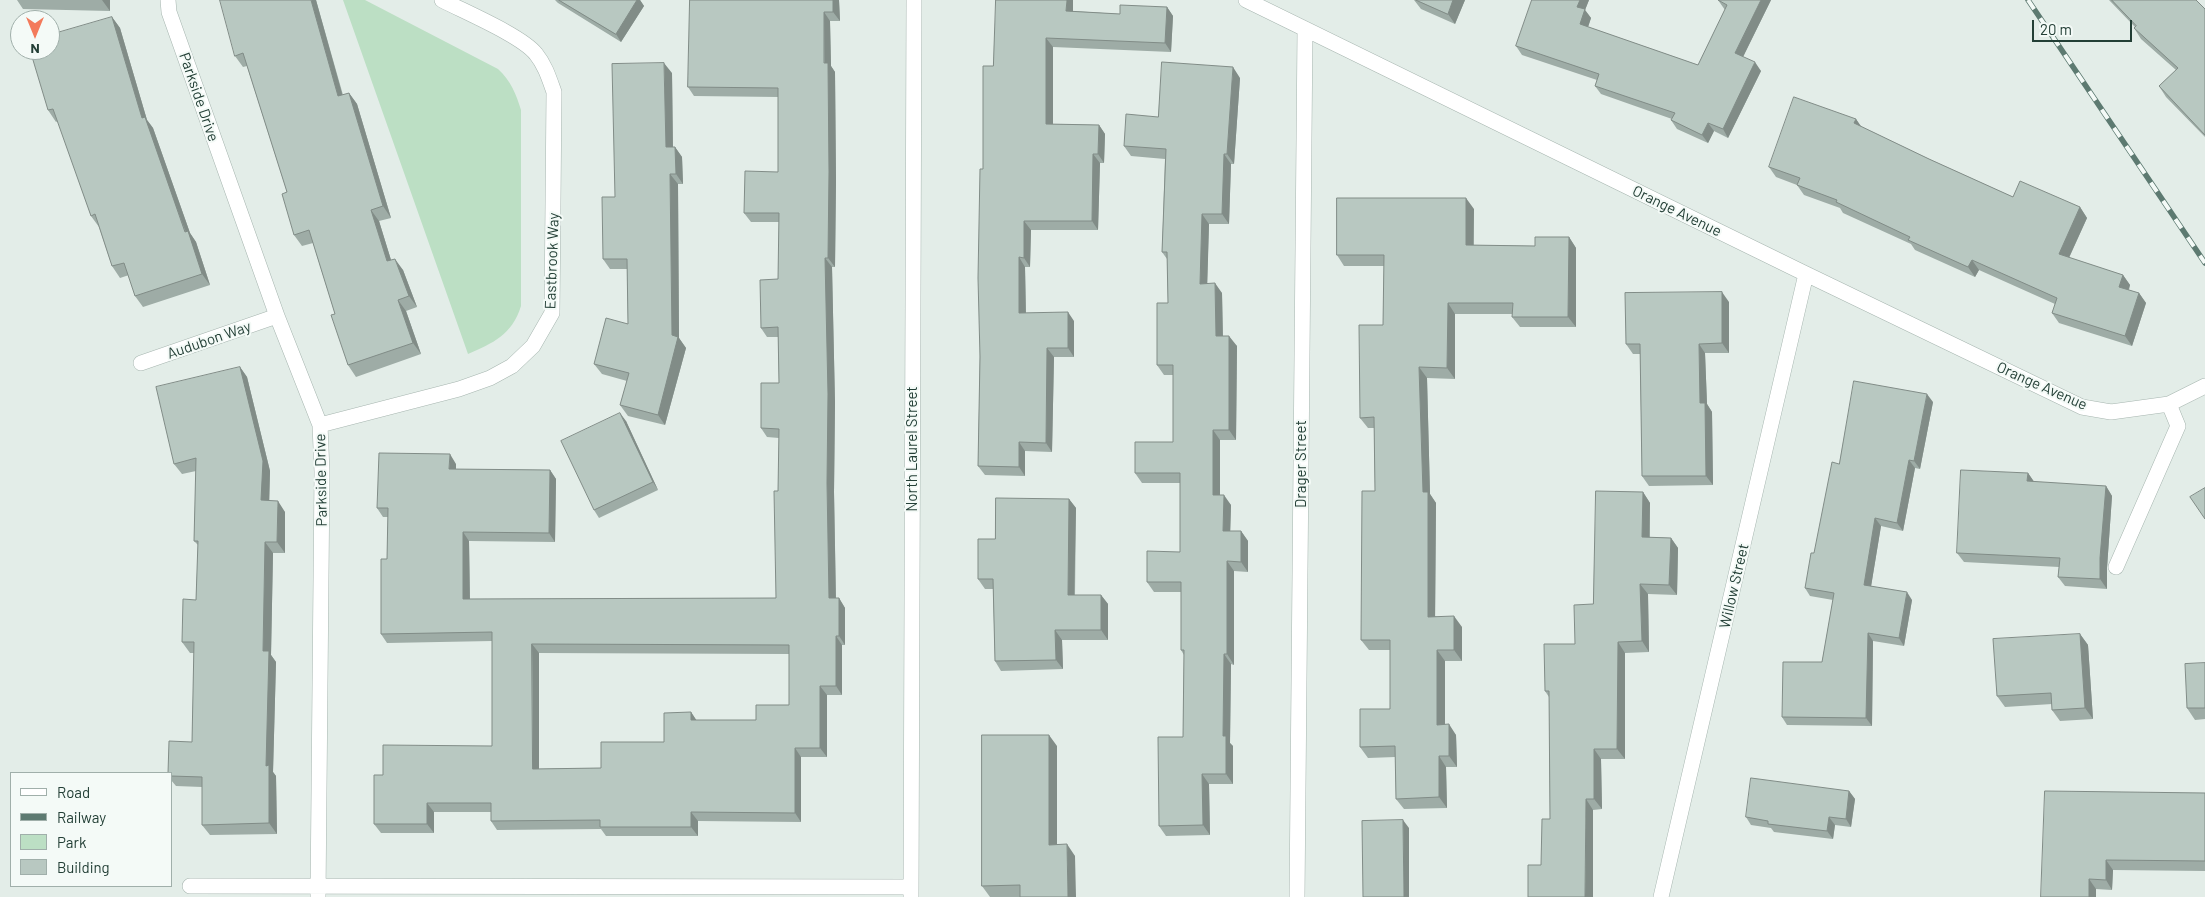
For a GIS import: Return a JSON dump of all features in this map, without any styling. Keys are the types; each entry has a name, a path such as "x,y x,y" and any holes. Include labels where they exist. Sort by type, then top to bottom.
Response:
{"street":[{"name":"Parkside Drive","path":"168,0 169,12 277,316 320,425 322,472 318,891"},
{"name":"Eastbrook Way","path":"320,425 459,389 490,378 512,366 533,346 552,313 554,92 546,70 535,52 518,40 442,0"},
{"name":"North Laurel Street","path":"911,892 914,0"},
{"name":"Orange Avenue","path":"1246,0 1304,30 2082,407 2111,412 2169,404 2205,386"},
{"name":"Drager Street","path":"1297,897 1304,30"},
{"name":"Willow Street","path":"1661,897 1806,274"},
{"name":"Audubon Way","path":"141,363 277,316"},
{"path":"2116,567 2178,426 2169,404"},
{"path":"190,886 318,891 911,892"}],"green space":[{"path":"343,0 365,0 498,69 510,83 519,104 521,110 521,306 512,324 501,337 468,354"}],"building":[{"path":"220,0 311,0 338,96 349,93 383,206 371,210 387,261 395,259 409,296 398,300 413,343 348,365 331,315 335,314 309,230 294,235 282,194 287,192 243,53 235,56"},
{"path":"559,0 637,0 616,34"},
{"path":"690,0 833,0 833,12 824,12 824,63 828,63 829,172 828,258 825,258 828,394 827,483 829,598 839,598 839,636 836,636 836,686 820,686 820,748 795,748 795,813 691,812 691,827 600,827 600,820 491,821 491,803 427,803 427,824 374,824 374,775 383,775 383,745 492,746 492,632 381,634 381,559 387,559 388,508 377,508 379,453 450,454 449,469 550,470 549,533 463,532 463,599 776,598 774,491 778,491 779,429 761,428 761,383 779,383 778,327 761,328 760,280 778,279 779,213 744,213 745,171 778,172 778,88 688,87","holes":["532,644 789,645 789,705 756,705 756,720 691,720 691,712 664,713 664,742 601,742 601,768 533,769"]},
{"path":"996,0 1067,0 1066,11 1120,14 1120,5 1167,7 1165,43 1046,38 1046,124 1099,125 1098,154 1093,154 1092,221 1024,221 1024,258 1019,257 1019,313 1068,312 1068,348 1047,348 1046,443 1019,442 1019,467 978,466 980,357 978,278 980,169 983,169 983,66 993,66"},
{"path":"1416,0 1453,0 1448,14"},
{"path":"1532,0 1580,0 1577,7 1585,9 1580,24 1698,65 1727,5 1718,0 1761,0 1735,53 1755,62 1723,129 1708,123 1702,135 1671,120 1675,113 1595,86 1599,74 1516,46"},
{"path":"2112,0 2196,0 2205,9 2205,135 2159,86 2178,68 2134,28 2136,26"},
{"path":"112,17 142,118 145,117 185,232 188,231 202,274 135,296 124,263 112,266 95,214 91,216 53,109 48,110 33,60 60,60 60,32"},
{"path":"1162,62 1233,67 1227,154 1224,154 1222,214 1202,214 1200,284 1215,283 1216,336 1229,336 1229,430 1213,430 1213,495 1224,495 1223,531 1241,531 1241,562 1227,561 1227,654 1224,654 1223,736 1226,736 1226,774 1202,774 1203,825 1159,826 1158,737 1183,737 1184,650 1181,650 1181,582 1147,582 1147,551 1180,552 1180,473 1135,473 1135,442 1173,442 1173,365 1157,365 1157,303 1168,303 1167,252 1162,252 1166,149 1124,146 1126,114 1158,117"},
{"path":"664,63 666,147 675,147 676,174 670,174 672,335 678,337 658,415 620,405 629,373 594,364 606,318 628,324 627,259 603,259 602,197 615,197 612,64"},
{"path":"1794,97 1856,119 1854,123 2013,197 2020,181 2080,207 2059,254 2123,275 2119,287 2139,293 2125,336 2052,313 2057,298 1972,260 1968,267 1908,240 1910,237 1836,202 1837,200 1797,185 1800,178 1769,167"},
{"path":"1337,198 1466,198 1466,245 1535,246 1535,237 1569,237 1568,317 1512,317 1513,303 1448,303 1447,368 1419,367 1423,492 1428,492 1428,617 1454,616 1454,650 1437,650 1437,725 1449,724 1449,756 1439,756 1439,797 1396,799 1395,746 1360,747 1360,709 1390,709 1390,640 1361,640 1362,491 1375,491 1374,417 1360,418 1359,325 1383,325 1384,255 1337,255"},
{"path":"1722,292 1722,343 1699,344 1700,403 1705,403 1706,476 1642,476 1640,344 1626,344 1625,293"},
{"path":"240,367 263,461 261,500 278,501 277,542 265,542 263,651 269,651 266,766 269,765 269,823 202,825 202,777 172,776 172,772 168,772 169,741 192,742 194,642 182,642 183,599 196,600 198,541 194,541 196,458 174,464 156,387"},
{"path":"1854,381 1927,394 1914,461 1909,460 1897,523 1875,518 1864,585 1907,592 1899,638 1868,633 1866,718 1782,717 1783,662 1822,662 1834,593 1805,588 1832,462 1839,464"},
{"path":"620,413 653,482 594,510 561,441"},
{"path":"1961,470 2028,473 2027,481 2106,486 2100,579 2058,577 2060,558 1957,553"},
{"path":"2205,488 2205,519 2190,497"},
{"path":"1596,491 1643,492 1642,537 1671,538 1669,585 1640,584 1642,641 1618,642 1617,749 1594,749 1594,799 1586,799 1585,897 1528,897 1528,865 1541,865 1542,819 1550,819 1549,691 1545,691 1544,644 1575,644 1574,605 1593,604"},
{"path":"996,498 1069,499 1068,595 1101,595 1101,630 1055,630 1056,660 995,661 993,579 978,579 978,539 995,539"},
{"path":"2080,634 2085,708 2052,710 2051,693 1997,696 1993,639"},
{"path":"2205,663 2205,708 2187,708 2185,664"},
{"path":"982,735 1049,735 1049,845 1067,844 1068,897 1020,897 1020,885 982,886"},
{"path":"1751,778 1849,791 1846,819 1829,817 1827,831 1768,824 1768,821 1746,817"},
{"path":"2045,791 2205,793 2205,861 2106,860 2106,880 2089,879 2089,897 2041,897"},
{"path":"1403,820 1404,897 1363,897 1362,821"}],"railway":[{"path":"2028,0 2205,263"}]}
